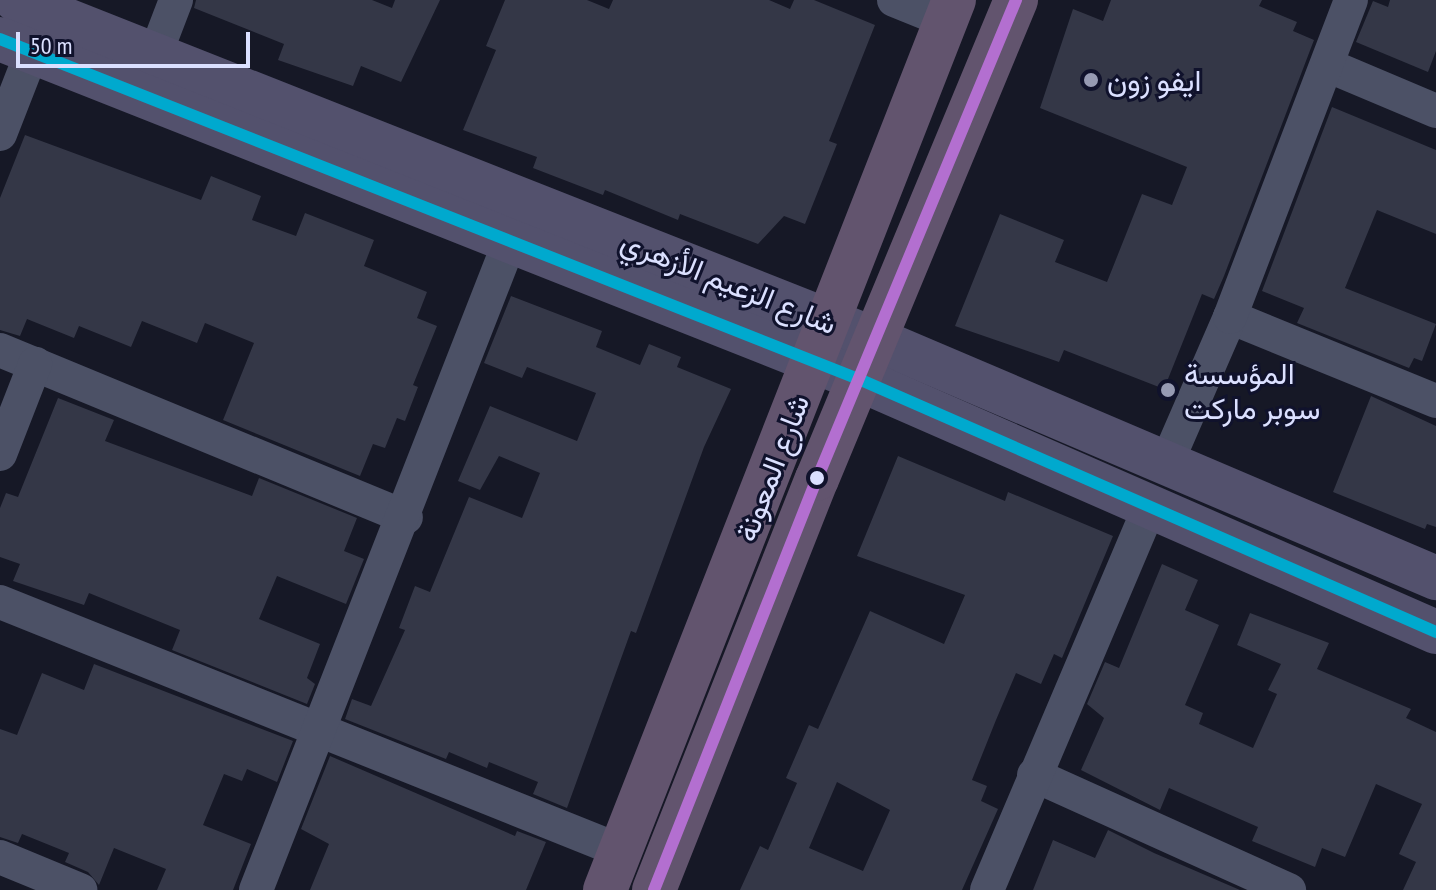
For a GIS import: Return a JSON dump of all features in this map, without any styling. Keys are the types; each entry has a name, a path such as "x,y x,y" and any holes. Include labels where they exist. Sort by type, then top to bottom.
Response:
{"highway":[{"name":"شارع المعونة","path":"654,890 1016,0"},
{"name":"شارع المعونة","path":"613,871 950,10"}],"main road":[{"name":"شارع الزعيم الأزهري","path":"16,0 877,340 1434,571"},
{"name":"شارع الزعيم الأزهري","path":"16,46 861,380 1151,503 1436,632"}],"street":[{"path":"155,55 176,0"},
{"path":"894,0 950,10"},
{"path":"1167,462 1230,317 1351,0"},
{"path":"0,134 16,46"},
{"path":"1327,65 1436,111"},
{"path":"256,890 406,517 510,241"},
{"path":"1230,317 1436,401"},
{"path":"0,350 406,517"},
{"path":"0,454 35,364"},
{"path":"987,890 1151,503"},
{"path":"0,602 321,731 613,871"},
{"path":"1034,775 1289,890"},
{"path":"0,857 80,890"}],"building":[{"path":"196,0 372,0 392,8 395,0 440,0 401,82 361,66 353,86 278,60 284,44 194,8"},
{"path":"505,0 587,0 609,9 613,0 769,0 790,9 794,0 814,0 875,25 829,141 837,144 805,224 784,216 758,244 680,214 678,220 605,190 603,195 533,168 537,157 463,130 496,50 486,46"},
{"path":"1111,0 1262,0 1259,6 1297,22 1293,31 1314,40 1224,276 1214,299 1202,294 1164,389 1064,350 1059,362 955,326 1000,214 1064,240 1055,262 1107,282 1142,194 1172,205 1187,167 1040,108 1073,9 1103,21"},
{"path":"1390,0 1436,0 1436,51 1428,72 1356,42 1373,1 1388,7"},
{"path":"1332,107 1436,150 1436,234 1377,210 1345,288 1436,324 1422,361 1414,358 1409,368 1297,323 1304,308 1262,291"},
{"path":"25,135 201,200 211,176 261,196 252,220 296,236 305,213 374,240 364,266 427,292 417,318 437,326 413,385 418,387 405,421 397,418 385,448 373,444 360,476 223,420 254,343 205,323 197,343 142,321 131,347 79,326 74,338 27,319 20,336 0,330 0,198"},
{"path":"511,296 602,331 596,347 640,365 649,344 681,357 677,367 731,389 704,447 636,633 631,631 567,808 533,794 538,782 489,762 487,768 449,752 446,759 345,719 352,699 371,706 405,630 399,628 415,586 430,592 469,497 522,518 540,473 499,456 480,490 458,481 490,406 577,441 596,393 527,367 522,378 484,363"},
{"path":"1371,396 1436,426 1436,527 1427,524 1425,529 1333,492"},
{"path":"58,398 114,420 105,441 252,496 259,478 357,518 344,551 364,559 346,604 277,576 259,619 320,644 307,678 315,684 307,704 172,650 180,630 89,593 84,605 13,581 20,564 0,557 0,508 6,493 18,497"},
{"path":"898,456 1005,501 1008,492 1113,536 1062,658 1054,654 1041,684 1016,673 972,780 987,786 981,801 998,809 962,890 740,890 760,846 768,850 797,783 786,778 809,725 818,729 870,611 944,644 965,595 857,556","holes":["837,782 890,810 863,871 809,848"]},
{"path":"1162,564 1198,580 1185,610 1219,625 1185,705 1203,713 1199,724 1253,748 1277,694 1268,690 1281,664 1237,645 1250,613 1329,643 1317,669 1411,709 1406,718 1436,732 1436,890 1403,890 1416,862 1399,854 1422,804 1376,784 1345,857 1322,848 1315,867 1252,841 1258,827 1169,788 1160,810 1081,770 1104,718 1087,704 1105,662 1119,668"},
{"path":"94,664 293,741 277,782 247,769 242,781 224,774 203,825 251,844 233,890 157,890 166,869 114,848 99,885 88,872 65,862 69,853 22,834 18,843 0,837 0,729 17,735 42,673 84,690"},
{"path":"330,756 515,836 517,831 546,842 526,890 310,890 329,844 301,829"},
{"path":"1108,830 1240,890 1033,890 1053,840 1095,858"}],"transit line":[{"path":"654,890 817,479 1016,0"},
{"path":"0,39 861,380 1436,632"}],"place":[{"name":"ايفو زون","path":"1091,80"},
{"name":"المؤسسة سوبر ماركت","path":"1168,390"}]}
